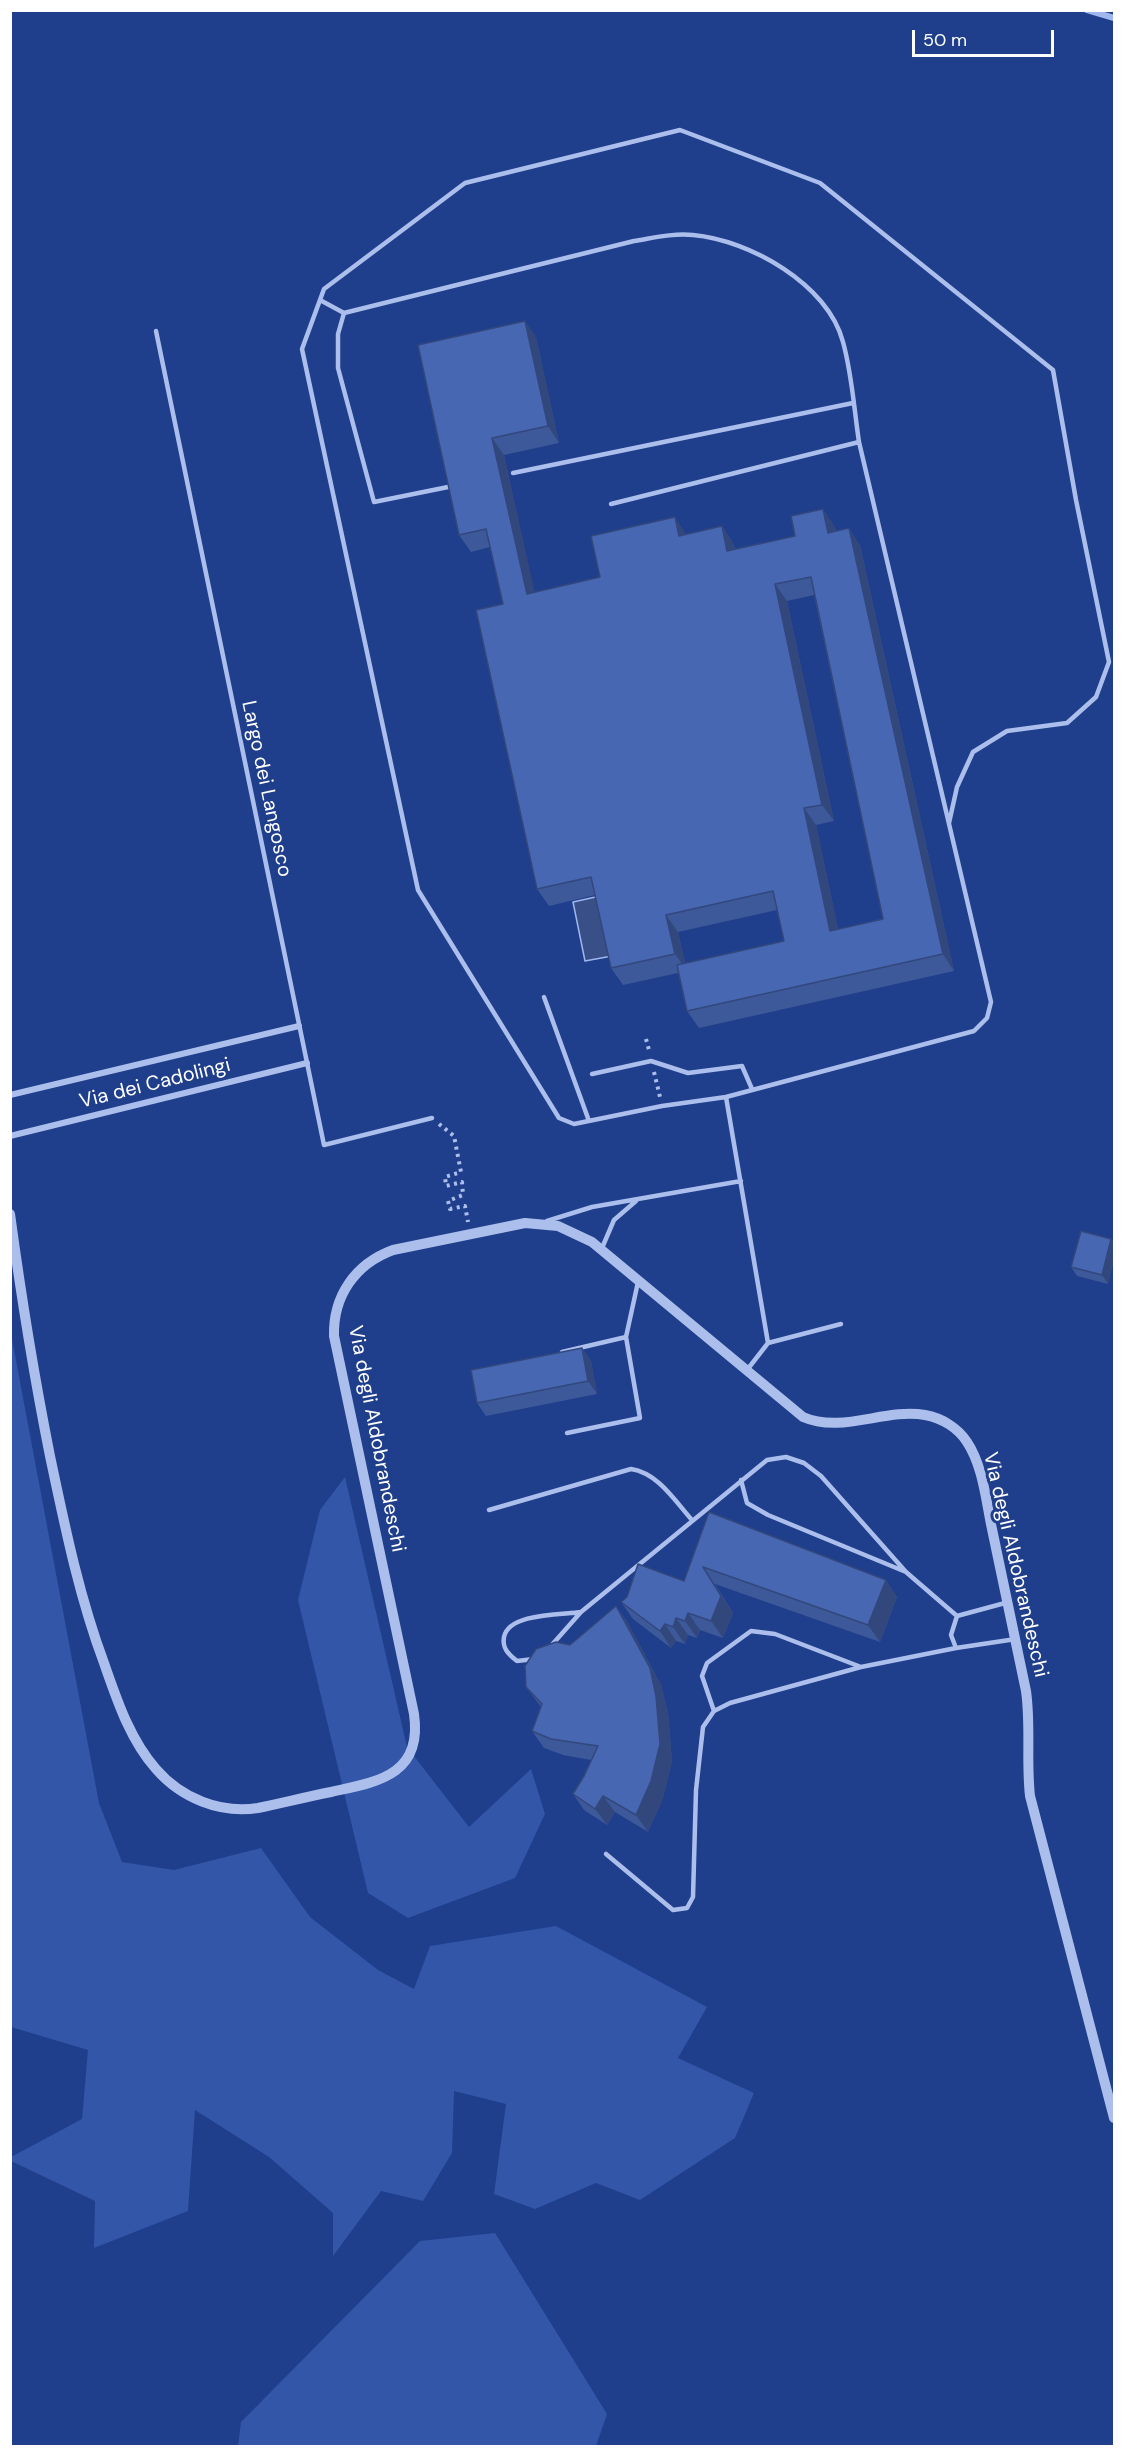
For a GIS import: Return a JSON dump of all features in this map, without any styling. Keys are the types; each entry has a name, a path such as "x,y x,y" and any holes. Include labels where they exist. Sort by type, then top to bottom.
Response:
{"street":[{"name":"Via dei Cadolingi","path":"10,1095 299,1026"},
{"name":"Via dei Cadolingi","path":"10,1136 307,1063"},
{"name":"Via degli Aldobrandeschi","path":"10,1214 41,1410 74,1570 91,1629 114,1692 133,1736 146,1757 165,1778 182,1791 210,1805 244,1810 377,1782 399,1767 411,1749 415,1734 414,1714 339,1365 334,1321 338,1302 346,1286 358,1270 372,1260 393,1250 525,1223 542,1223 576,1233 602,1249 794,1409 814,1421 833,1424 898,1414 918,1414 947,1423 960,1433 972,1451 981,1476 1016,1640 1028,1706 1030,1796 1114,2118"}],"lane":[{"path":"320,300 344,313 634,241 667,235 712,238 759,255 803,283 830,312 843,340 859,442 991,1002 987,1018 974,1030 726,1097 662,1106 574,1124 559,1118 418,890 302,349 324,289 465,183 680,130 820,183 1053,370 1076,500 1110,662 1096,697 1067,723 1007,731 973,752 957,787 949,823"},
{"path":"344,313 338,334 338,368 375,502 453,486"},
{"name":"Largo dei Langosco","path":"156,331 324,1145 432,1118"},
{"path":"513,473 853,403"},
{"path":"611,504 859,442"},
{"path":"544,997 589,1121"},
{"path":"592,1074 651,1061 687,1072 742,1066 752,1089"},
{"path":"726,1097 768,1343"},
{"path":"542,1223 592,1207 741,1181"},
{"path":"602,1249 614,1220 636,1201"},
{"path":"567,1433 640,1418 626,1337 639,1279"},
{"path":"747,1370 768,1343 841,1324"},
{"path":"562,1352 626,1337"},
{"path":"547,1650 582,1612 741,1480 767,1460 786,1457 804,1462 821,1476 906,1572 957,1616"},
{"path":"489,1510 631,1469 641,1470 658,1482 692,1520"},
{"path":"741,1480 747,1503 768,1515 906,1572"},
{"path":"957,1616 1008,1602"},
{"path":"540,1655 532,1660 517,1661 508,1654 504,1640 509,1626 522,1619 582,1612"},
{"path":"956,1648 951,1635 957,1616"},
{"path":"714,1711 702,1676 707,1663 751,1631 776,1634 861,1667"},
{"path":"606,1854 674,1910 682,1910 690,1905 693,1897 696,1790 703,1727 714,1711 730,1703 861,1667 956,1648 1016,1640"}],"path":[{"path":"432,1118 454,1136 461,1172 445,1177 446,1186 462,1182 463,1195 448,1201 450,1209 465,1206 472,1234"}],"shaded area":[{"path":"600,896 612,956 585,961 573,902"},
{"path":"10,1328 99,1803 122,1862 174,1870 261,1848 310,1917 378,1970 414,1989 430,1946 556,1926 707,2007 678,2058 754,2093 735,2138 640,2200 596,2183 535,2209 494,2194 506,2104 454,2091 452,2153 423,2201 381,2191 333,2256 333,2213 269,2157 195,2110 188,2211 94,2248 95,2201 11,2161 11,2157 82,2119 88,2050 11,2027"},
{"path":"345,1477 407,1747 469,1827 531,1769 545,1814 515,1878 408,1918 368,1893 298,1600 320,1510"},
{"path":"495,2233 607,2414 596,2446 238,2446 241,2422 420,2241"}],"building":[{"path":"525,321 548,426 492,438 527,594 600,577 591,536 675,517 679,536 722,526 727,551 795,536 791,516 823,509 828,533 849,528 943,954 687,1011 677,965 784,941 773,891 666,915 675,954 611,968 591,877 537,889 476,610 503,604 486,529 459,535 418,345","holes":["811,577 883,919 830,931 804,808 822,805 775,584"]},
{"path":"1081,1231 1111,1239 1102,1275 1071,1267"},
{"path":"582,1348 588,1381 477,1403 471,1370"},
{"path":"709,1512 886,1580 868,1625 703,1567 721,1596 711,1621 688,1613 685,1621 676,1618 673,1627 665,1624 660,1631 621,1602 627,1597 638,1564 684,1581"},
{"path":"616,1606 650,1668 656,1696 660,1744 651,1781 636,1815 603,1796 595,1809 573,1794 598,1746 551,1739 532,1731 542,1704 526,1687 525,1666 536,1649 556,1642 570,1645"}],"waterway":[{"path":"1087,10 1114,18"}]}
